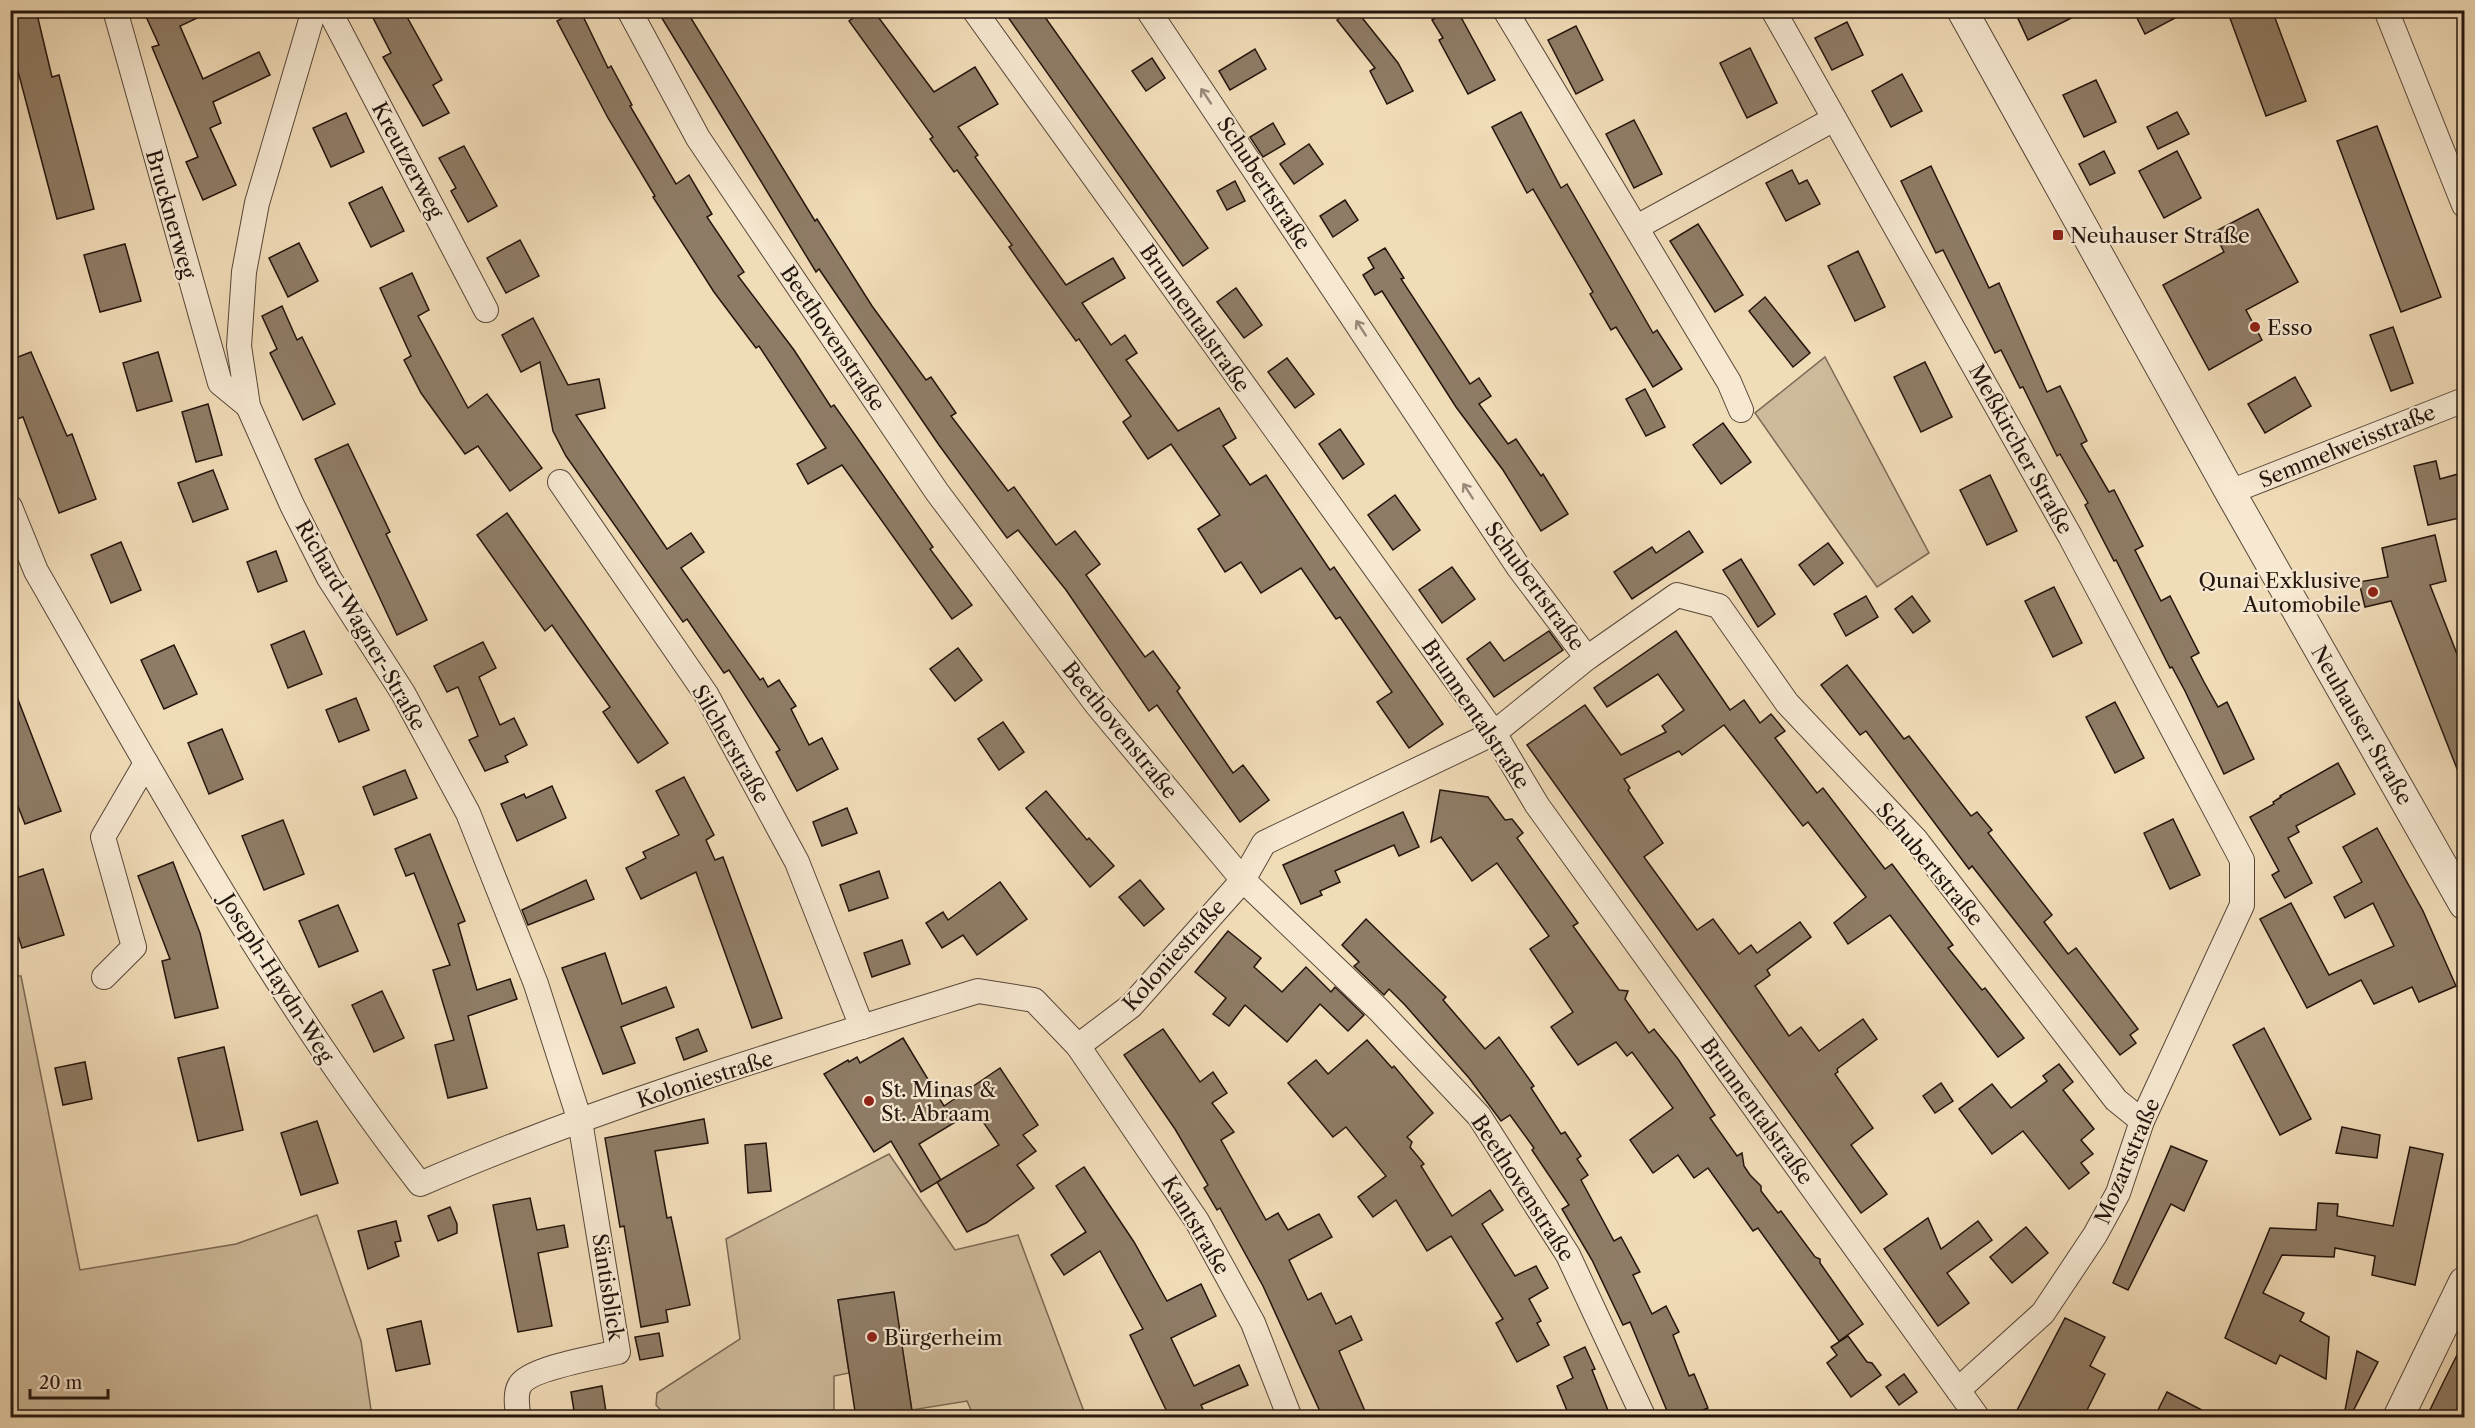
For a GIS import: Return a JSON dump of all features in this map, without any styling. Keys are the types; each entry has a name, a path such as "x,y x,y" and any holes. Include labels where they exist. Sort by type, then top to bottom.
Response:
{"street":[{"name":"Brucknerweg","path":"115,10 220,382 248,406"},
{"name":"Richard-Wagner-Straße","path":"314,10 257,203 244,272 239,346 248,406 292,506 329,578 403,693 468,813 536,984 580,1120"},
{"name":"Kreutzerweg","path":"329,10 486,310"},
{"name":"Beethovenstraße","path":"629,10 698,138 938,492 1097,705 1243,880 1378,1010 1479,1116 1568,1255 1644,1418"},
{"name":"Brunnentalstraße","path":"974,10 1494,733 1544,814 1978,1418"},
{"name":"Schubertstraße","path":"1149,10 1519,568 1587,658 1677,595 1719,606 1787,704 1916,840 2116,1100 2142,1121"},
{"path":"1505,10 1729,382 1741,410"},
{"name":"Meßkircher Straße","path":"1773,10 2070,536 2212,801 2242,860 2244,897"},
{"name":"Neuhauser Straße","path":"1962,10 2230,492 2464,904"},
{"path":"2386,10 2464,205"},
{"path":"1637,227 1834,119"},
{"name":"Semmelweisstraße","path":"2230,492 2464,400"},
{"name":"Silcherstraße","path":"560,482 706,694 797,862 862,1027"},
{"name":"Joseph-Haydn-Weg","path":"10,507 36,571 146,763 277,983 363,1111 420,1184"},
{"name":"Koloniestraße","path":"420,1184 500,1150 580,1120 978,991 1034,1000 1078,1046 1131,1006 1243,880 1264,843 1494,733 1587,658"},
{"path":"104,977 134,947 103,837 146,763"},
{"name":"Mozartstraße","path":"1958,1390 2043,1313 2095,1236 2118,1192 2142,1121 2244,897"},
{"name":"Kantstraße","path":"1078,1046 1197,1221 1253,1323 1290,1418"},
{"name":"Säntisblick","path":"519,1418 517,1407 520,1385 531,1374 618,1352 580,1120"},
{"path":"2398,1418 2464,1282"}],"shaded area":[{"path":"1825,357 1929,553 1877,587 1755,413"},
{"path":"11,976 21,976 80,1270 236,1244 317,1215 361,1341 372,1417 11,1417"},
{"path":"889,1154 955,1250 1018,1235 1086,1417 974,1417 967,1401 912,1410 893,1292 838,1300 849,1373 834,1376 834,1414 812,1418 667,1417 656,1405 657,1393 740,1339 726,1239"}],"building":[{"path":"10,10 36,10 52,77 59,75 94,209 57,219 10,41"},
{"path":"143,10 214,10 180,26 203,79 259,52 270,75 213,102 221,123 210,128 236,185 203,200 186,162 198,157 152,47 159,45"},
{"path":"369,10 403,10 442,80 433,85 449,113 423,126 383,57 391,53"},
{"path":"580,10 608,68 611,66 632,105 630,106 676,184 689,175 712,214 707,217 744,272 738,276 794,350 831,407 834,405 933,547 930,549 972,605 952,619 842,465 808,484 797,464 826,448 759,346 756,348 714,292 653,197 655,196 608,118 557,21"},
{"path":"657,10 686,10 815,221 817,219 872,306 926,380 931,377 956,413 951,416 1008,491 1014,487 1056,545 1075,531 1100,564 1086,575 1145,657 1153,651 1180,688 1177,691 1233,773 1243,765 1269,800 1240,822 1157,705 1149,711 1066,590 1018,530 1007,538 939,445 819,269 816,272"},
{"path":"864,10 873,10 934,92 975,67 998,104 958,127 978,155 975,157 1066,285 1113,258 1125,278 1082,303 1111,345 1125,335 1137,353 1126,360 1178,431 1219,408 1236,438 1223,446 1250,485 1266,475 1330,570 1334,567 1443,724 1409,748 1377,702 1392,692 1340,617 1336,619 1301,568 1261,593 1241,562 1225,572 1198,529 1220,515 1171,444 1148,459 1123,422 1131,416 1079,339 1076,341 1009,247 1012,245 957,170 954,172 930,139 933,137 849,21"},
{"path":"1003,10 1040,10 1208,248 1183,266"},
{"path":"1349,10 1356,10 1398,63 1413,91 1387,104 1370,71 1375,68 1337,20"},
{"path":"1448,10 1457,10 1495,80 1468,94 1439,40 1443,38 1432,20"},
{"path":"2014,10 2087,10 2028,40"},
{"path":"2133,10 2190,10 2145,34"},
{"path":"2227,10 2272,10 2306,101 2266,116"},
{"path":"1847,22 1863,55 1832,70 1815,38"},
{"path":"1576,26 1603,80 1576,94 1548,40"},
{"path":"1750,48 1777,103 1747,118 1720,63"},
{"path":"1255,49 1266,69 1230,90 1219,71"},
{"path":"1152,58 1165,78 1146,91 1132,71"},
{"path":"1902,74 1922,111 1891,127 1872,91"},
{"path":"2096,80 2116,122 2084,137 2063,95"},
{"path":"1521,112 1561,188 1567,184 1653,333 1657,330 1682,369 1653,387 1616,327 1611,330 1590,294 1593,292 1533,189 1527,193 1492,127"},
{"path":"2177,112 2189,134 2158,149 2147,127"},
{"path":"346,113 364,152 331,167 313,128"},
{"path":"1634,120 1662,174 1634,188 1606,134"},
{"path":"1273,123 1285,144 1263,157 1250,137"},
{"path":"2377,126 2441,297 2401,312 2337,141"},
{"path":"1309,144 1323,164 1294,184 1280,164"},
{"path":"464,146 497,206 468,222 451,191 456,188 439,158"},
{"path":"2104,151 2115,173 2090,185 2079,164"},
{"path":"2177,151 2201,198 2164,218 2139,171"},
{"path":"1931,166 1989,288 1999,283 2047,392 2060,386 2087,441 2081,444 2109,492 2114,490 2143,546 2135,550 2161,601 2170,596 2199,653 2191,657 2218,707 2227,702 2254,759 2224,774 2185,691 2172,667 2170,668 2116,560 2114,561 2085,505 2088,503 2060,454 2057,456 2023,387 2020,388 2001,350 1995,353 1943,250 1936,253 1901,181"},
{"path":"1792,170 1799,184 1807,180 1820,204 1786,221 1766,183"},
{"path":"1235,181 1245,201 1227,210 1217,191"},
{"path":"382,187 404,231 371,247 349,203"},
{"path":"1345,200 1358,220 1333,237 1320,216"},
{"path":"2258,209 2298,282 2246,310 2262,340 2209,370 2163,285 2224,252 2214,232"},
{"path":"1698,224 1743,295 1715,312 1670,241"},
{"path":"520,240 539,276 506,293 487,258"},
{"path":"299,243 318,281 288,297 269,258"},
{"path":"125,244 141,301 100,312 84,255"},
{"path":"1385,248 1404,278 1401,279 1470,384 1479,378 1491,396 1479,404 1508,444 1516,439 1541,476 1543,474 1568,514 1541,531 1503,470 1456,407 1382,291 1375,295 1363,275 1374,268 1368,258"},
{"path":"1858,251 1885,307 1855,321 1828,266"},
{"path":"412,273 429,310 418,316 468,408 487,394 542,468 510,491 478,446 465,454 421,393 404,360 411,356 380,288"},
{"path":"1236,288 1262,325 1244,338 1217,302"},
{"path":"1765,297 1810,353 1793,367 1749,311"},
{"path":"282,306 297,340 302,337 335,404 303,420 270,353 277,349 262,316"},
{"path":"533,318 568,385 599,379 605,408 576,415 667,549 691,533 704,552 681,568 760,680 763,678 768,687 779,680 796,706 791,709 809,745 822,738 838,769 797,791 776,752 780,750 729,670 724,673 687,619 683,622 566,456 553,431 540,362 521,372 502,335"},
{"path":"2393,327 2413,383 2391,391 2370,335"},
{"path":"31,352 67,436 72,434 96,499 59,513 23,417 17,419 10,404 10,360"},
{"path":"158,352 172,401 137,411 123,363"},
{"path":"1287,358 1314,394 1295,408 1268,372"},
{"path":"1925,362 1952,417 1921,432 1894,377"},
{"path":"2295,377 2311,406 2265,433 2248,404"},
{"path":"1645,389 1665,427 1646,436 1626,399"},
{"path":"208,404 222,455 196,462 182,412"},
{"path":"1723,423 1751,462 1721,484 1693,445"},
{"path":"1340,429 1364,464 1343,479 1319,444"},
{"path":"348,444 390,532 386,534 427,620 397,635 315,459"},
{"path":"2436,461 2440,479 2458,474 2464,517 2428,525 2414,466"},
{"path":"213,470 228,509 193,522 178,483"},
{"path":"1990,475 2017,531 1987,545 1960,490"},
{"path":"1395,495 1420,530 1393,550 1368,515"},
{"path":"507,513 668,743 638,763 603,712 610,707 552,625 545,631 477,535"},
{"path":"1689,531 1703,552 1632,599 1614,572 1652,547 1656,553"},
{"path":"2435,535 2446,581 2430,585 2464,672 2463,784 2391,601 2365,607 2359,582 2388,577 2382,548"},
{"path":"121,542 141,590 111,603 91,555"},
{"path":"1828,543 1843,563 1814,585 1799,565"},
{"path":"276,551 287,581 258,592 247,562"},
{"path":"1741,559 1775,614 1758,627 1723,570"},
{"path":"1452,567 1475,599 1442,623 1419,590"},
{"path":"2054,587 2082,643 2053,657 2025,601"},
{"path":"1866,596 1878,617 1846,636 1834,614"},
{"path":"1912,596 1930,621 1913,633 1895,609"},
{"path":"304,631 322,674 288,688 271,645"},
{"path":"1549,631 1563,650 1494,697 1467,659 1490,642 1504,661"},
{"path":"1676,631 1730,710 1744,700 1760,723 1771,714 1785,731 1775,738 1817,793 1823,788 1885,869 1892,864 1953,945 1948,948 1982,990 1985,988 2024,1038 1998,1057 1890,915 1848,944 1834,923 1866,897 1808,822 1803,826 1724,725 1682,755 1679,751 1624,779 1630,788 1628,790 1663,843 1644,857 1697,930 1713,919 1739,954 1751,945 1757,953 1800,922 1811,937 1767,970 1770,975 1755,986 1789,1036 1801,1027 1819,1051 1863,1019 1877,1039 1837,1069 1838,1072 1835,1074 1873,1128 1851,1145 1887,1194 1861,1213 1527,745 1585,705 1621,755 1666,732 1662,726 1684,710 1658,674 1607,707 1594,688"},
{"path":"483,642 496,668 479,677 500,725 514,718 527,745 505,756 508,762 485,771 469,740 478,736 458,687 447,692 434,666"},
{"path":"174,645 197,694 164,709 141,660"},
{"path":"958,648 982,680 955,701 930,669"},
{"path":"1847,665 1904,739 1909,736 1971,816 1977,812 1992,830 1988,833 2052,915 2044,922 2068,954 2076,948 2138,1029 2130,1035 2136,1043 2120,1055 1972,866 1969,869 1866,731 1860,735 1821,685"},
{"path":"12,684 61,811 25,824 10,786"},
{"path":"356,698 369,730 339,742 326,710"},
{"path":"2115,702 2144,758 2115,773 2086,717"},
{"path":"1003,722 1024,752 999,770 978,739"},
{"path":"222,729 243,779 209,794 188,743"},
{"path":"2338,763 2355,794 2296,826 2299,832 2288,838 2312,883 2285,898 2272,875 2279,871 2250,817 2274,804 2273,802 2280,796"},
{"path":"405,770 417,798 374,815 363,787"},
{"path":"684,777 714,835 706,840 715,860 723,857 782,1018 752,1028 696,872 641,899 626,868 646,858 643,852 679,835 656,791"},
{"path":"552,786 566,818 517,841 501,804 524,794 526,798"},
{"path":"1440,790 1488,797 1505,820 1512,819 1523,833 1517,838 1578,923 1573,926 1619,990 1628,991 1625,999 1649,1033 1654,1029 1678,1059 1715,1115 1710,1118 1737,1156 1742,1153 1744,1166 1761,1186 1761,1191 1778,1213 1781,1211 1815,1257 1820,1259 1820,1263 1863,1324 1839,1341 1758,1228 1753,1231 1708,1168 1694,1178 1678,1155 1653,1173 1630,1140 1673,1108 1632,1052 1627,1056 1616,1042 1578,1065 1551,1027 1573,1012 1530,949 1549,936 1497,863 1472,881 1441,837 1431,842"},
{"path":"1046,791 1087,840 1089,838 1114,866 1090,887 1026,808"},
{"path":"847,808 857,833 822,846 813,822"},
{"path":"1403,812 1419,847 1399,856 1394,845 1335,871 1340,882 1320,891 1322,895 1301,904 1283,865"},
{"path":"2173,819 2200,875 2170,889 2144,833"},
{"path":"283,820 304,874 264,890 242,836"},
{"path":"2377,828 2423,911 2456,986 2419,1002 2412,987 2374,1004 2361,980 2307,1008 2260,919 2291,903 2329,975 2394,946 2373,903 2345,918 2334,897 2362,882 2343,847"},
{"path":"430,834 465,921 458,924 477,990 510,979 517,999 468,1016 487,1088 448,1098 435,1045 454,1040 433,970 450,965 414,873 406,876 395,849"},
{"path":"173,862 200,933 218,1008 175,1018 162,961 170,959 138,876"},
{"path":"43,869 64,935 22,948 10,911 10,880"},
{"path":"879,871 888,898 849,911 840,885"},
{"path":"586,880 594,899 528,925 522,910"},
{"path":"1140,880 1164,909 1144,926 1119,897"},
{"path":"1000,882 1027,919 977,955 963,935 942,948 926,923 943,912 948,920"},
{"path":"338,905 358,951 319,967 299,921"},
{"path":"1366,919 1446,997 1443,1000 1485,1049 1499,1037 1534,1086 1531,1088 1561,1134 1565,1132 1581,1156 1577,1159 1588,1175 1581,1180 1614,1241 1621,1237 1640,1272 1633,1275 1652,1314 1666,1306 1679,1332 1673,1335 1689,1376 1694,1374 1708,1408 1683,1418 1670,1418 1630,1322 1623,1325 1592,1260 1562,1209 1569,1205 1532,1150 1534,1148 1510,1115 1501,1121 1469,1078 1405,1005 1389,989 1384,995 1354,966 1359,962 1342,945"},
{"path":"1228,931 1261,958 1254,967 1282,992 1306,967 1331,992 1335,987 1364,1015 1348,1031 1320,1004 1287,1042 1245,1005 1229,1026 1213,1014 1226,998 1195,972"},
{"path":"902,940 910,964 872,977 864,953"},
{"path":"605,953 622,1004 666,987 674,1007 621,1027 635,1063 603,1074 562,968"},
{"path":"382,991 404,1038 374,1052 352,1005"},
{"path":"2264,1028 2311,1119 2280,1135 2233,1045"},
{"path":"698,1029 707,1051 684,1060 676,1038"},
{"path":"1163,1029 1200,1082 1213,1072 1227,1093 1212,1103 1234,1132 1221,1140 1266,1220 1278,1213 1288,1230 1319,1214 1332,1237 1289,1260 1308,1300 1321,1293 1336,1324 1351,1316 1362,1340 1339,1351 1368,1418 1323,1418 1263,1286 1220,1208 1217,1210 1204,1188 1208,1185 1175,1129 1124,1055"},
{"path":"903,1038 944,1106 1000,1068 1038,1125 1023,1135 1036,1151 1017,1165 1034,1188 986,1223 967,1232 937,1182 921,1192 891,1141 874,1152 824,1074 857,1057 860,1063","holes":["975,1110 999,1145 941,1180 919,1144"]},
{"path":"1367,1040 1392,1068 1394,1066 1433,1113 1407,1137 1412,1142 1410,1147 1424,1164 1421,1166 1452,1216 1490,1190 1503,1210 1482,1224 1515,1276 1536,1266 1548,1288 1529,1299 1541,1321 1537,1323 1549,1345 1517,1362 1496,1323 1503,1319 1451,1236 1427,1251 1396,1200 1373,1217 1358,1197 1386,1176 1346,1127 1333,1137 1288,1083 1316,1060 1328,1074"},
{"path":"224,1047 243,1130 198,1141 178,1058"},
{"path":"85,1062 92,1099 63,1105 55,1068"},
{"path":"2059,1064 2073,1082 2063,1090 2094,1129 2081,1140 2093,1154 2081,1163 2089,1173 2069,1189 2023,1131 1992,1154 1959,1109 1992,1084 2011,1108 2047,1081 2043,1076"},
{"path":"1941,1083 1953,1101 1935,1113 1923,1096"},
{"path":"704,1119 708,1143 655,1151 667,1218 671,1217 690,1305 666,1310 668,1322 641,1327 624,1226 620,1227 605,1138"},
{"path":"317,1121 338,1183 301,1195 281,1133"},
{"path":"2342,1127 2380,1135 2377,1158 2336,1153"},
{"path":"766,1143 771,1191 748,1193 745,1145"},
{"path":"2171,1146 2207,1161 2184,1211 2171,1204 2128,1290 2113,1283"},
{"path":"2410,1147 2443,1154 2415,1285 2372,1275 2375,1256 2335,1248 2334,1257 2282,1255 2263,1293 2304,1313 2300,1321 2329,1337 2326,1379 2280,1355 2276,1364 2225,1338 2270,1228 2316,1230 2318,1203 2338,1204 2337,1216 2393,1226"},
{"path":"1084,1167 1134,1242 1167,1301 1201,1284 1216,1316 1171,1338 1194,1386 1239,1365 1248,1385 1201,1405 1207,1418 1170,1418 1130,1335 1143,1329 1100,1251 1064,1275 1051,1255 1086,1232 1056,1186"},
{"path":"530,1198 537,1230 564,1225 568,1247 538,1253 552,1326 518,1332 493,1205"},
{"path":"450,1207 457,1224 457,1233 438,1241 428,1216"},
{"path":"1928,1218 1941,1249 1978,1221 1992,1240 1947,1273 1969,1303 1938,1326 1884,1249"},
{"path":"396,1221 401,1241 395,1242 399,1256 368,1269 358,1231"},
{"path":"2026,1227 2048,1253 2012,1283 1990,1257"},
{"name":"Bürgerheim","path":"894,1292 913,1418 856,1418 838,1300"},
{"path":"2065,1318 2105,1337 2090,1366 2105,1374 2083,1418 2013,1418"},
{"path":"421,1321 430,1364 396,1371 387,1329"},
{"path":"659,1333 663,1356 640,1360 635,1337"},
{"path":"1848,1336 1867,1362 1872,1363 1881,1375 1851,1397 1827,1363 1837,1355 1831,1347"},
{"path":"2464,1341 2464,1418 2426,1418 2443,1383"},
{"path":"1585,1347 1595,1369 1592,1370 1611,1418 1570,1418 1557,1386 1573,1378 1564,1357"},
{"path":"2357,1351 2378,1362 2350,1417 2344,1415"},
{"path":"1904,1374 1917,1392 1899,1405 1886,1387"},
{"path":"602,1386 606,1412 575,1417 571,1392"},
{"path":"2167,1392 2217,1418 2154,1418"}],"place":[{"name":"Neuhauser Straße","path":"2058,235"},
{"name":"Esso","path":"2255,327"},
{"name":"Qunai Exklusive Automobile","path":"2373,592"},
{"name":"St. Minas & St. Abraam","path":"869,1101"},
{"name":"Bürgerheim","path":"872,1337"}]}
